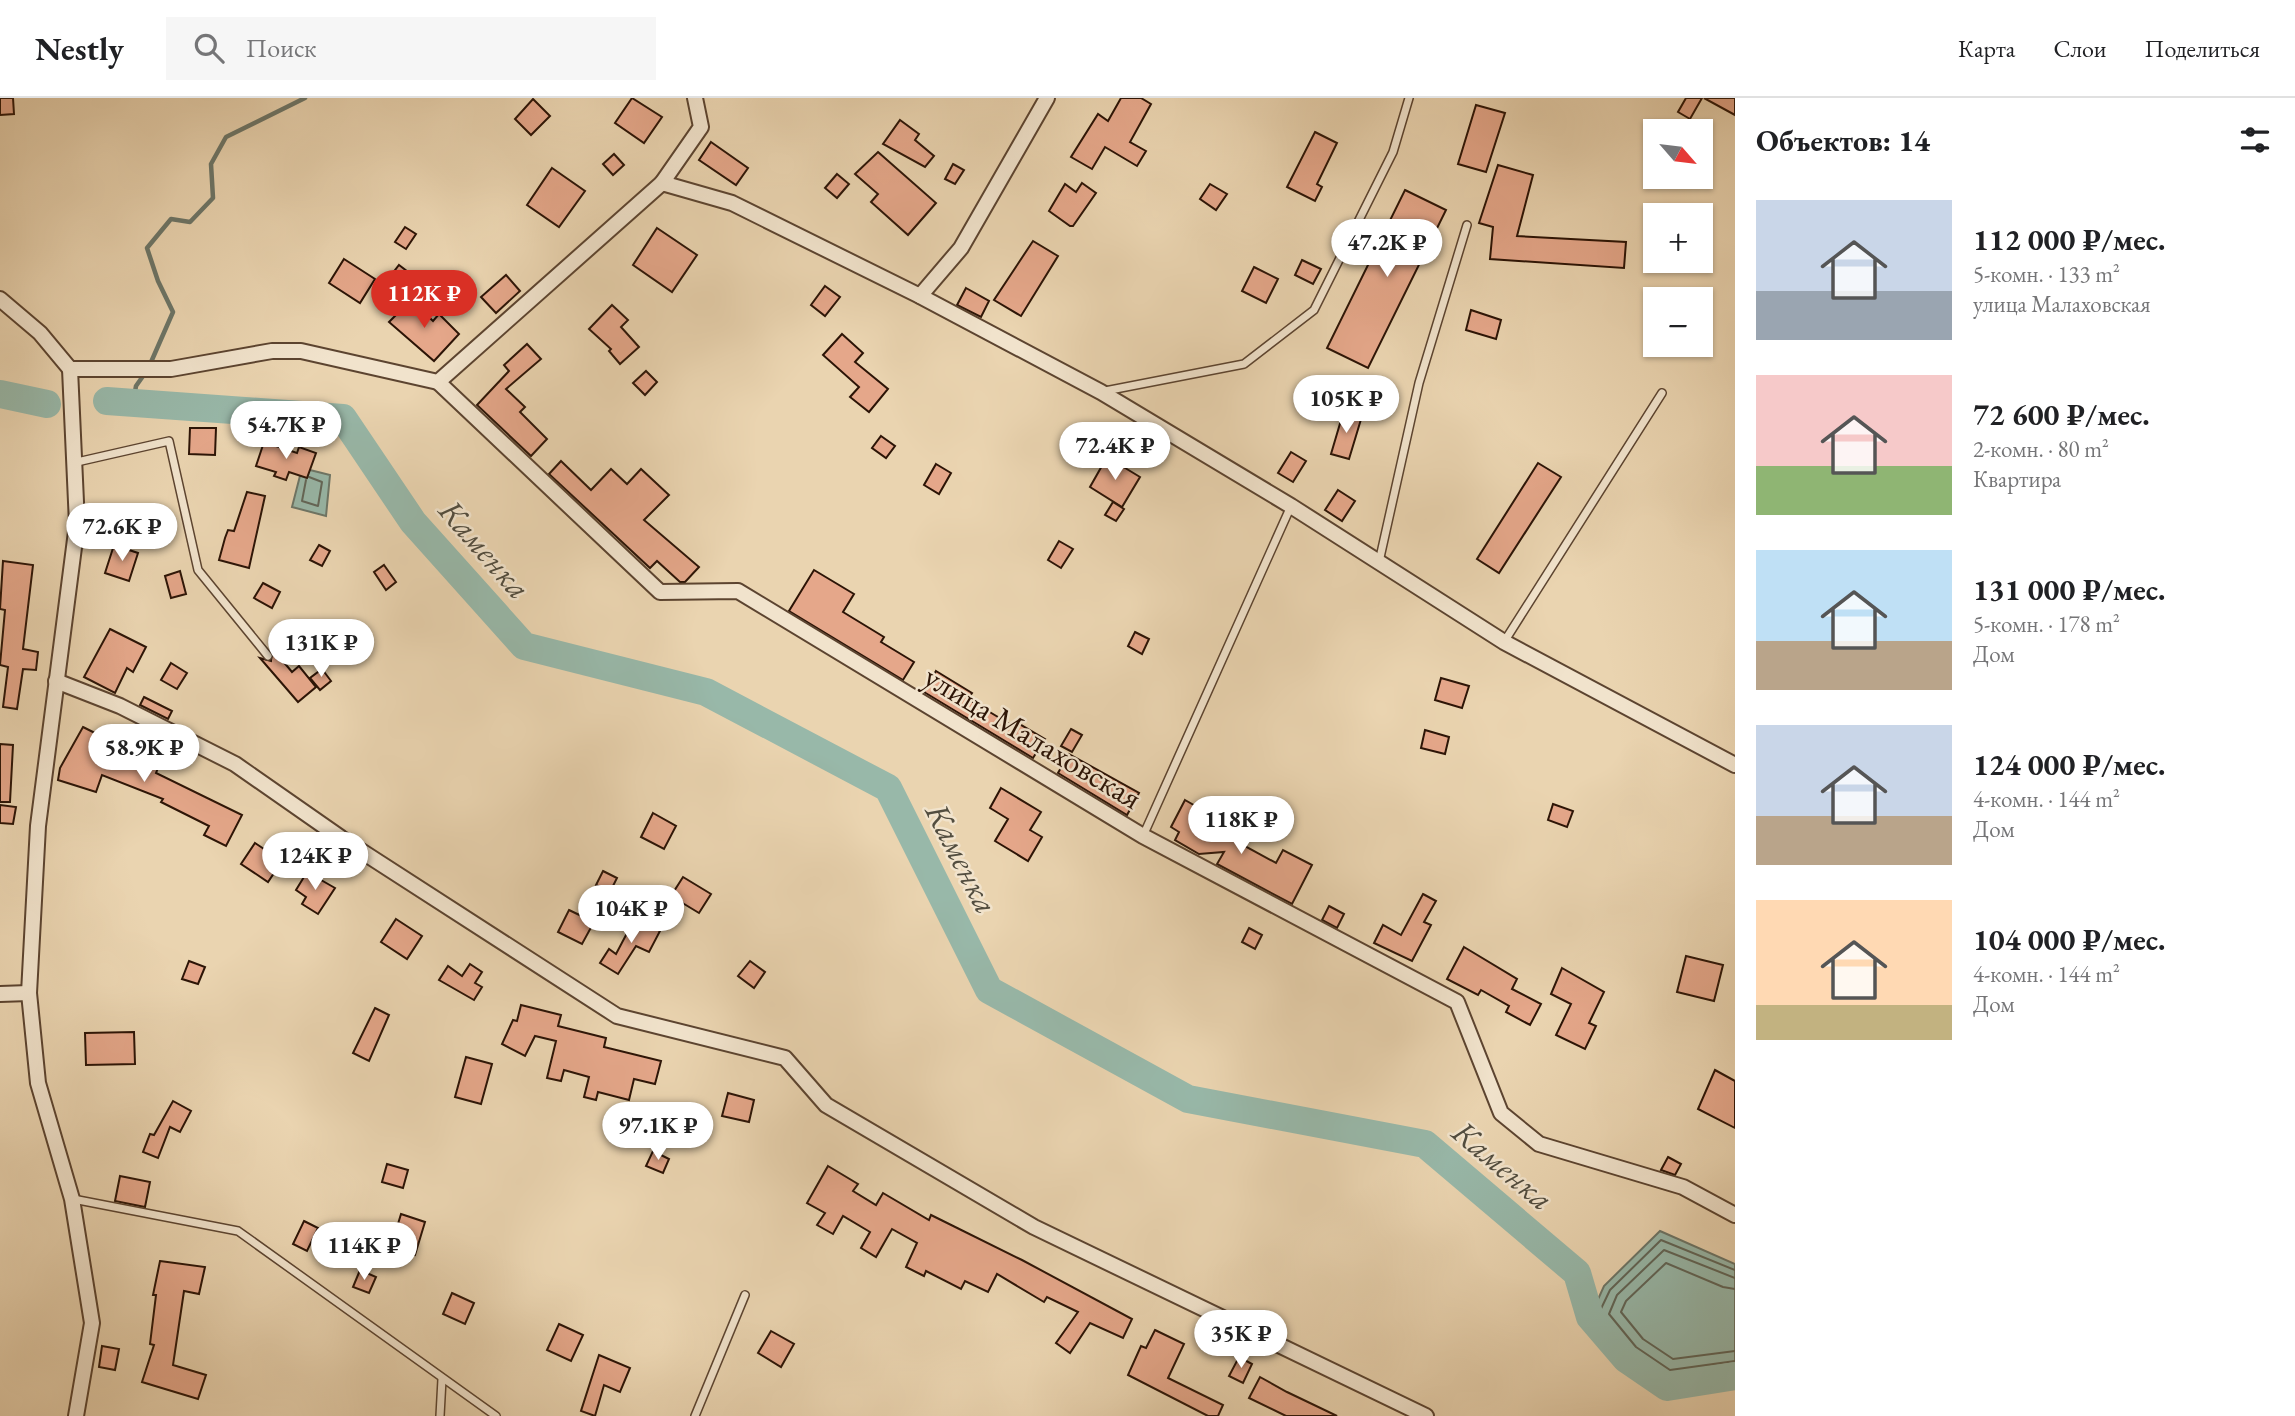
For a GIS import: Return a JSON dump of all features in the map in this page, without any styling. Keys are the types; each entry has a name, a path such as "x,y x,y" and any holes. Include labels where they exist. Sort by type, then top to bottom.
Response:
{"street":[{"path":"70,369 171,369 272,351 302,351 439,382 662,183 701,127 695,98"},
{"path":"920,296 961,248 1047,98"},
{"path":"662,183 732,203 920,296 1101,392 1291,506 1504,642 1735,765"},
{"path":"0,299 40,333 70,369 77,463 78,524 38,826 29,993 38,1083 72,1199 92,1323 76,1416"},
{"name":"улица Малаховская","path":"439,382 660,593 738,591 1143,836 1457,1002 1501,1113 1539,1144 1683,1187 1735,1215"},
{"path":"56,681 120,706 235,764 341,838 617,1016 785,1058 826,1105 1034,1227 1426,1416"},
{"path":"0,994 29,993"}],"lane":[{"path":"1101,392 1244,364 1314,310 1393,152 1409,98"},
{"path":"1379,562 1419,383 1467,225"},
{"path":"1504,642 1662,393"},
{"path":"77,463 169,441 198,570 268,656"},
{"path":"1143,836 1291,506"},
{"path":"72,1199 238,1231 496,1416"},
{"path":"695,1416 745,1295"},
{"path":"440,1416 442,1379"}],"water":[{"path":"302,468 330,475 326,516 292,507"},
{"path":"1660,1231 1735,1264 1735,1376 1667,1387 1626,1359 1590,1317 1604,1286"}],"building":[{"path":"0,98 13,98 14,114 0,115"},
{"path":"632,98 662,117 644,143 615,123"},
{"path":"1121,98 1141,98 1151,104 1130,142 1146,151 1137,166 1105,147 1092,169 1071,157 1098,114 1108,121"},
{"path":"1686,98 1702,98 1690,119 1678,112"},
{"path":"1704,98 1735,98 1735,115"},
{"path":"533,99 550,116 531,135 515,119"},
{"path":"1476,105 1505,113 1486,172 1458,164"},
{"path":"900,120 919,134 915,140 934,156 925,167 883,144"},
{"path":"1315,132 1337,143 1317,184 1322,187 1315,201 1287,187"},
{"path":"711,142 748,168 736,185 699,160"},
{"path":"878,152 936,203 908,235 871,202 878,194 855,174"},
{"path":"614,154 624,165 613,175 603,164"},
{"path":"953,164 964,170 955,184 945,179"},
{"path":"1498,165 1533,175 1517,236 1626,242 1624,268 1490,259 1493,227 1479,223"},
{"path":"552,168 585,191 559,227 527,205"},
{"path":"837,174 849,184 837,198 825,188"},
{"path":"1082,183 1096,193 1073,226 1070,226 1049,211 1065,184 1076,192"},
{"path":"1210,184 1227,194 1216,210 1200,199"},
{"path":"1405,190 1446,210 1368,368 1327,348"},
{"path":"405,227 416,234 406,249 395,242"},
{"path":"657,228 697,255 672,292 633,265"},
{"path":"1033,241 1058,256 1021,316 994,300"},
{"path":"344,259 375,279 360,303 329,283"},
{"path":"1302,260 1321,269 1313,284 1295,275"},
{"path":"399,265 412,275 398,293 385,283"},
{"path":"1254,267 1278,279 1266,303 1242,291"},
{"path":"506,275 520,291 496,313 481,297"},
{"path":"825,286 840,297 825,316 811,305"},
{"path":"966,288 989,301 981,317 957,305"},
{"path":"411,300 433,321 439,314 459,334 434,361 389,322"},
{"path":"612,305 628,320 621,327 639,347 620,364 609,351 611,349 589,329"},
{"path":"1471,310 1501,320 1496,339 1466,330"},
{"path":"842,334 863,353 855,362 888,389 869,412 850,397 859,387 823,355"},
{"path":"527,344 541,359 506,389 525,407 520,412 547,439 531,456 477,405 509,371 504,365"},
{"path":"646,371 657,382 645,395 633,383"},
{"path":"1344,410 1362,416 1349,459 1331,454"},
{"path":"190,428 216,428 215,455 189,454"},
{"path":"881,436 895,446 886,458 872,448"},
{"path":"264,442 297,453 299,447 316,453 307,478 289,472 286,480 274,476 276,472 256,466"},
{"path":"1291,452 1306,461 1293,482 1278,473"},
{"path":"1107,457 1140,477 1122,507 1090,487"},
{"path":"561,461 591,490 611,469 627,484 641,469 669,495 644,520 699,567 685,582 680,582 657,561 650,568 549,474"},
{"path":"1538,463 1561,477 1499,573 1477,559"},
{"path":"936,464 951,473 939,494 924,485"},
{"path":"1338,490 1355,501 1342,521 1325,510"},
{"path":"247,492 265,496 249,568 219,560 228,530 234,531"},
{"path":"1113,502 1124,509 1116,521 1105,515"},
{"path":"1059,541 1073,549 1061,568 1048,560"},
{"path":"114,545 138,553 129,581 105,573"},
{"path":"319,545 330,551 322,566 310,560"},
{"path":"3,561 33,565 23,649 38,652 36,670 23,669 17,709 3,707 8,667 0,665 5,610 0,609"},
{"path":"384,565 396,582 386,590 374,572"},
{"path":"814,570 854,594 843,612 884,637 881,642 914,662 903,680 789,611"},
{"path":"180,571 186,594 171,598 165,576"},
{"path":"263,583 280,592 272,608 254,598"},
{"path":"110,629 146,647 133,672 127,668 115,693 84,677"},
{"path":"1135,632 1149,639 1142,654 1128,646"},
{"path":"272,648 292,672 299,666 316,687 298,702 260,658 271,661"},
{"path":"171,663 187,673 177,689 161,680"},
{"path":"322,669 331,681 320,690 310,678"},
{"path":"936,671 972,693 968,699 1013,726 1016,722 1045,739 1033,758 924,692"},
{"path":"1441,678 1469,686 1462,708 1435,700"},
{"path":"144,697 172,711 168,719 140,705"},
{"path":"83,727 99,735 94,746 130,761 133,753 160,763 156,773 242,815 226,846 204,835 209,826 161,802 163,799 102,775 96,792 58,780 60,768"},
{"path":"1071,729 1082,735 1072,752 1061,746"},
{"path":"1425,730 1449,737 1445,754 1421,748"},
{"path":"0,744 13,745 10,802 0,802"},
{"path":"1069,754 1139,793 1127,815 1058,773"},
{"path":"1001,788 1041,812 1030,830 1042,837 1028,861 995,841 1008,819 990,808"},
{"path":"1185,800 1204,811 1199,821 1276,863 1283,850 1312,865 1292,904 1217,864 1224,852 1199,854 1175,840 1179,832 1171,827"},
{"path":"1553,804 1573,811 1567,827 1548,820"},
{"path":"0,805 16,807 13,824 0,823"},
{"path":"653,813 676,826 664,849 641,837"},
{"path":"255,843 282,861 268,882 241,864"},
{"path":"603,871 617,878 610,892 596,885"},
{"path":"307,872 335,888 318,914 302,904 306,897 296,890"},
{"path":"683,877 711,894 699,913 671,896"},
{"path":"1423,894 1436,901 1424,922 1431,925 1412,961 1374,943 1383,925 1401,935"},
{"path":"1329,906 1344,914 1337,928 1322,920"},
{"path":"569,910 594,922 582,944 558,932"},
{"path":"635,918 660,931 649,952 636,946 618,974 600,963 609,949 616,954"},
{"path":"396,919 422,936 407,959 381,942"},
{"path":"1249,928 1262,935 1255,949 1242,942"},
{"path":"1464,947 1517,979 1512,989 1541,1004 1530,1025 1506,1012 1509,1006 1481,990 1478,995 1447,979"},
{"path":"1686,956 1723,965 1714,1001 1677,992"},
{"path":"189,961 205,967 198,984 182,979"},
{"path":"750,961 765,972 754,988 738,976"},
{"path":"470,964 482,972 475,983 482,987 474,1000 439,980 448,966 462,976"},
{"path":"1562,968 1604,992 1589,1023 1596,1026 1585,1049 1556,1035 1571,1004 1551,994"},
{"path":"521,1005 561,1015 558,1026 606,1038 604,1047 661,1061 655,1084 634,1079 629,1100 598,1092 596,1100 584,1097 589,1077 564,1070 561,1081 547,1078 556,1041 535,1036 525,1056 502,1044 513,1020 517,1021"},
{"path":"375,1008 389,1015 369,1061 353,1053"},
{"path":"134,1032 135,1064 86,1065 85,1033"},
{"path":"466,1057 492,1064 481,1104 455,1097"},
{"path":"1715,1070 1735,1081 1735,1128 1698,1109"},
{"path":"728,1093 754,1100 749,1122 722,1116"},
{"path":"173,1101 191,1111 180,1132 170,1127 158,1158 143,1152 150,1134 154,1135"},
{"path":"653,1151 669,1159 663,1173 646,1166"},
{"path":"1668,1157 1681,1164 1675,1175 1661,1170"},
{"path":"387,1164 408,1170 403,1188 382,1182"},
{"path":"828,1166 858,1184 853,1191 876,1205 883,1193 929,1220 931,1215 1132,1319 1123,1338 1090,1323 1070,1353 1056,1343 1078,1312 1047,1297 1044,1302 997,1274 988,1292 965,1281 961,1289 926,1271 924,1276 906,1267 917,1243 892,1229 876,1257 861,1248 870,1232 843,1216 833,1234 817,1225 825,1213 807,1203"},
{"path":"120,1176 150,1182 145,1207 115,1201"},
{"path":"401,1214 425,1222 415,1255 391,1247"},
{"path":"304,1221 318,1228 307,1251 293,1244"},
{"path":"360,1228 377,1237 369,1253 352,1244"},
{"path":"160,1261 205,1267 199,1294 184,1291 173,1365 206,1375 198,1399 142,1382 154,1345 150,1344 156,1295 153,1295"},
{"path":"360,1270 376,1277 369,1293 353,1287"},
{"path":"452,1293 474,1303 465,1324 443,1314"},
{"path":"559,1324 583,1335 571,1361 547,1350"},
{"path":"1155,1330 1184,1344 1168,1378 1223,1405 1218,1416 1208,1416 1128,1375 1141,1346 1146,1348"},
{"path":"771,1331 794,1344 781,1367 758,1353"},
{"path":"102,1346 119,1349 115,1370 99,1367"},
{"path":"599,1355 630,1368 620,1392 604,1385 595,1416 581,1411"},
{"path":"1239,1357 1252,1364 1243,1383 1229,1376"},
{"path":"1260,1377 1337,1416 1286,1416 1249,1398"}],"waterway":[{"path":"133,403 136,386 148,369 173,312 158,281 147,248 171,219 190,222 213,198 211,164 226,137 305,98"},
{"name":"Каменка","path":"0,394 47,404"},
{"name":"Каменка","path":"107,401 343,418 413,522 524,646 706,692 888,788 989,990 1188,1099 1425,1144 1577,1273 1590,1317 1626,1359 1667,1387 1735,1376"}]}
